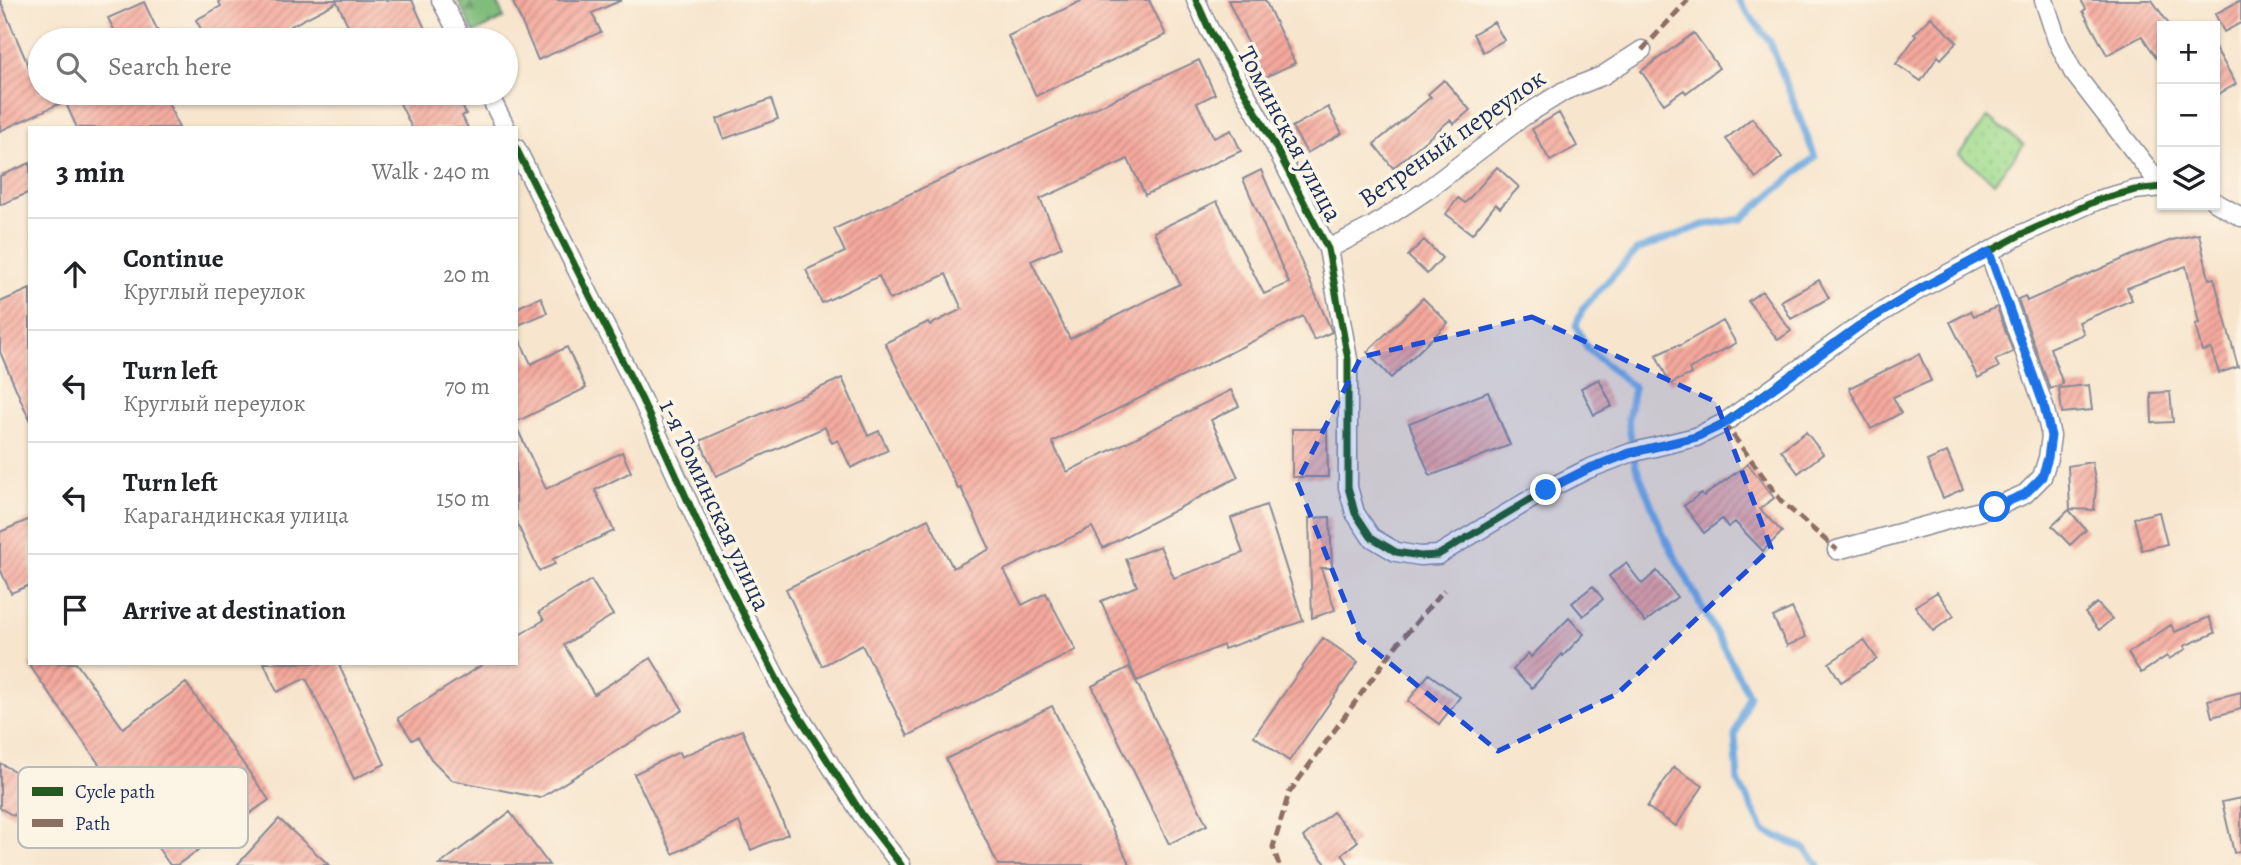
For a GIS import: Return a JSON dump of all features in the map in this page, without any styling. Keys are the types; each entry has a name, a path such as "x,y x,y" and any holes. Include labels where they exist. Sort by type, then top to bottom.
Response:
{"street":[{"path":"441,0 456,28"},
{"name":"Томинская улица","path":"1196,0 1328,249 1348,359 1348,487 1355,513 1371,537 1396,552 1420,556 1438,555 1546,490 1588,469 1630,453 1696,437 1724,424 1859,326 1989,252"},
{"path":"2044,0 2057,40 2073,72 2157,181"},
{"name":"Ветреный переулок","path":"1328,249 1373,226 1427,190 1524,116 1564,91 1602,76 1642,50"},
{"path":"494,105 505,126"},
{"name":"1-я Томинская улица","path":"518,152 642,400 715,560 783,691 863,816 901,865"},
{"path":"1837,550 1995,507 2025,494 2042,477 2051,436 2044,406 1989,252 2098,200 2135,190 2157,188"},
{"path":"2220,205 2241,217"}],"highlighted area":[{"path":"1532,317 1716,402 1771,548 1617,694 1498,751 1360,639 1297,482 1361,357"}],"green space":[{"path":"458,0 496,0 504,18 484,28 472,28"},
{"path":"1988,117 2024,145 1994,182 1959,154"}],"building":[{"path":"0,0 28,65 28,105 56,105 0,131"},
{"path":"218,0 412,0 425,28 349,28 337,2 287,28 200,28 196,20 221,6"},
{"path":"512,0 622,0 592,13 601,32 538,60"},
{"path":"1083,0 1149,0 1166,35 1036,96 1008,36"},
{"path":"1228,0 1265,0 1295,63 1264,78"},
{"path":"2081,0 2152,0 2167,21 2157,21 2157,58 2142,36 2107,55 2083,11 2086,9"},
{"path":"2241,0 2241,23 2224,32 2215,14"},
{"path":"144,2 156,28 113,28 108,18"},
{"path":"1931,17 1957,42 1941,59 1938,56 1921,81 1896,64 1916,36 1914,34"},
{"path":"1494,22 1504,40 1483,52 1473,34"},
{"path":"1694,33 1719,68 1686,93 1684,90 1664,104 1641,71"},
{"path":"2220,56 2236,84 2220,93"},
{"path":"1199,60 1215,94 1197,103 1214,138 1231,130 1241,151 1145,195 1128,159 1040,199 1062,247 1031,261 1070,339 1180,284 1154,232 1217,201 1264,294 1289,283 1243,179 1261,170 1332,332 1314,340 1303,316 1052,442 1067,472 1231,390 1239,406 1211,420 1238,477 1103,548 1092,527 1004,570 1022,605 1046,593 1076,650 908,736 862,645 822,666 786,589 928,519 953,568 990,549 885,343 962,309 946,274 890,300 879,276 822,303 806,270 845,252 834,229"},
{"path":"1444,80 1470,110 1454,124 1450,120 1393,168 1374,144 1431,97 1428,94"},
{"path":"771,99 778,119 724,139 717,119"},
{"path":"67,105 169,105 178,126 76,126"},
{"path":"401,105 462,105 466,114 462,116 467,126 411,126"},
{"path":"1328,107 1342,133 1307,153 1292,127"},
{"path":"1559,113 1577,146 1550,161 1532,129"},
{"path":"1752,118 1782,157 1756,178 1726,139"},
{"path":"28,164 28,193 0,205 0,176"},
{"path":"1497,167 1519,187 1500,208 1496,204 1472,234 1446,214 1458,198 1465,203"},
{"path":"2199,234 2209,279 2214,278 2238,367 2219,373 2211,349 2202,351 2195,324 2199,323 2186,266 2127,288 2132,300 2079,322 2084,334 2050,348 2063,384 2050,389 2018,299 2025,296 2027,301 2130,256 2172,240"},
{"path":"1424,240 1442,258 1427,274 1408,256"},
{"path":"1819,280 1829,298 1791,319 1781,301"},
{"path":"28,290 28,416 0,352 0,302"},
{"path":"1762,291 1791,331 1778,340 1748,301"},
{"path":"541,297 547,313 518,325 518,307"},
{"path":"1423,298 1448,323 1391,378 1367,352"},
{"path":"1997,307 2013,352 1995,360 1999,367 1978,378 1950,322 1971,311 1974,316"},
{"path":"1723,321 1736,343 1689,369 1691,374 1670,384 1656,355 1679,346"},
{"path":"518,336 531,364 567,347 586,388 518,421"},
{"path":"1919,354 1931,381 1893,397 1901,413 1871,429 1849,388"},
{"path":"842,378 868,436 879,431 888,450 851,468 838,440 832,443 825,427 716,476 700,441"},
{"path":"1599,379 1612,406 1594,415 1581,388"},
{"path":"2089,385 2092,410 2062,413 2059,388"},
{"path":"1488,392 1510,445 1430,476 1409,423"},
{"path":"2170,392 2173,422 2152,423 2151,393"},
{"path":"1292,429 1327,429 1328,477 1292,477"},
{"path":"518,430 546,489 622,452 631,472 595,490 614,531 553,559 555,564 539,571 518,525"},
{"path":"1806,432 1823,454 1798,473 1781,450"},
{"path":"1947,452 1963,489 1943,498 1927,461"},
{"path":"2092,462 2096,486 2094,510 2070,509 2068,466"},
{"path":"1748,464 1774,498 1760,509 1782,532 1763,551 1735,522 1728,527 1722,519 1704,533 1684,506 1701,493 1704,496"},
{"path":"1266,505 1303,621 1224,649 1223,645 1137,681 1101,601 1137,586 1126,559 1160,546 1174,578 1243,553 1231,518"},
{"path":"2069,510 2086,530 2070,545 2052,526"},
{"path":"2159,512 2167,544 2142,550 2134,518"},
{"path":"1330,517 1332,568 1321,568 1335,610 1312,618 1309,518"},
{"path":"28,520 28,586 11,593 0,569 0,532"},
{"path":"1626,563 1642,584 1657,571 1677,597 1645,622 1609,576"},
{"path":"591,580 613,615 564,645 594,694 651,658 683,710 540,798 452,780 431,759 418,737 412,740 398,718 482,665 518,665 518,636 544,620 539,612"},
{"path":"1593,586 1603,599 1583,616 1572,603"},
{"path":"1937,592 1954,616 1933,631 1915,606"},
{"path":"2097,603 2112,619 2099,630 2085,613"},
{"path":"1792,608 1806,637 1787,646 1773,617"},
{"path":"2209,617 2215,633 2184,646 2186,649 2169,659 2167,656 2141,673 2128,653 2171,625 2175,632"},
{"path":"1569,618 1584,634 1532,688 1513,670 1528,653 1531,657"},
{"path":"1323,638 1358,662 1289,761 1254,736"},
{"path":"1864,640 1877,659 1841,682 1829,663"},
{"path":"29,665 77,665 123,728 186,683 246,767 101,767"},
{"path":"265,665 339,665 385,764 354,779 306,678 277,692"},
{"path":"1129,667 1207,825 1169,844 1092,686"},
{"path":"1429,674 1460,697 1439,724 1408,701"},
{"path":"2241,692 2241,709 2212,717 2208,700"},
{"path":"1052,706 1130,865 998,865 946,759"},
{"path":"742,730 788,834 751,850 739,822 673,854 634,774 679,752 681,757"},
{"path":"0,763 18,773 18,809 14,816 0,808"},
{"path":"1674,767 1703,786 1676,826 1647,807"},
{"path":"248,770 269,800 248,815"},
{"path":"2241,798 2241,852 2234,853 2222,802"},
{"path":"510,812 549,865 439,865"},
{"path":"1333,812 1358,841 1342,854 1349,865 1327,865 1303,837"},
{"path":"279,819 329,865 237,865"},
{"path":"158,848 201,848 177,865 170,865"}],"waterway":[{"path":"1738,0 1770,42 1815,157 1742,219 1703,225 1637,250 1583,308 1576,325 1587,348 1634,388 1628,419 1635,464 1664,536 1749,695 1735,736 1738,781 1764,831 1804,848 1819,865"}],"marked path":[{"path":"1642,50 1688,0"},
{"path":"1724,423 1782,502 1837,550"},
{"path":"1279,865 1273,847 1289,793 1395,647 1444,590"}],"cycle path":[{"path":"1196,0 1328,249 1348,359 1348,487 1355,513 1371,537 1396,552 1420,556 1438,555 1546,490 1588,469 1630,453 1696,437 1724,423 1859,326 1920,289 2022,234 2098,200 2135,190 2157,188"},
{"path":"518,152 642,400 706,541 783,691 863,816 901,865"}],"route":[{"path":"1546,490 1588,469 1630,453 1696,437 1724,424 1859,326 1989,252 2044,406 2051,436 2042,477 2025,494 1995,507"}]}
